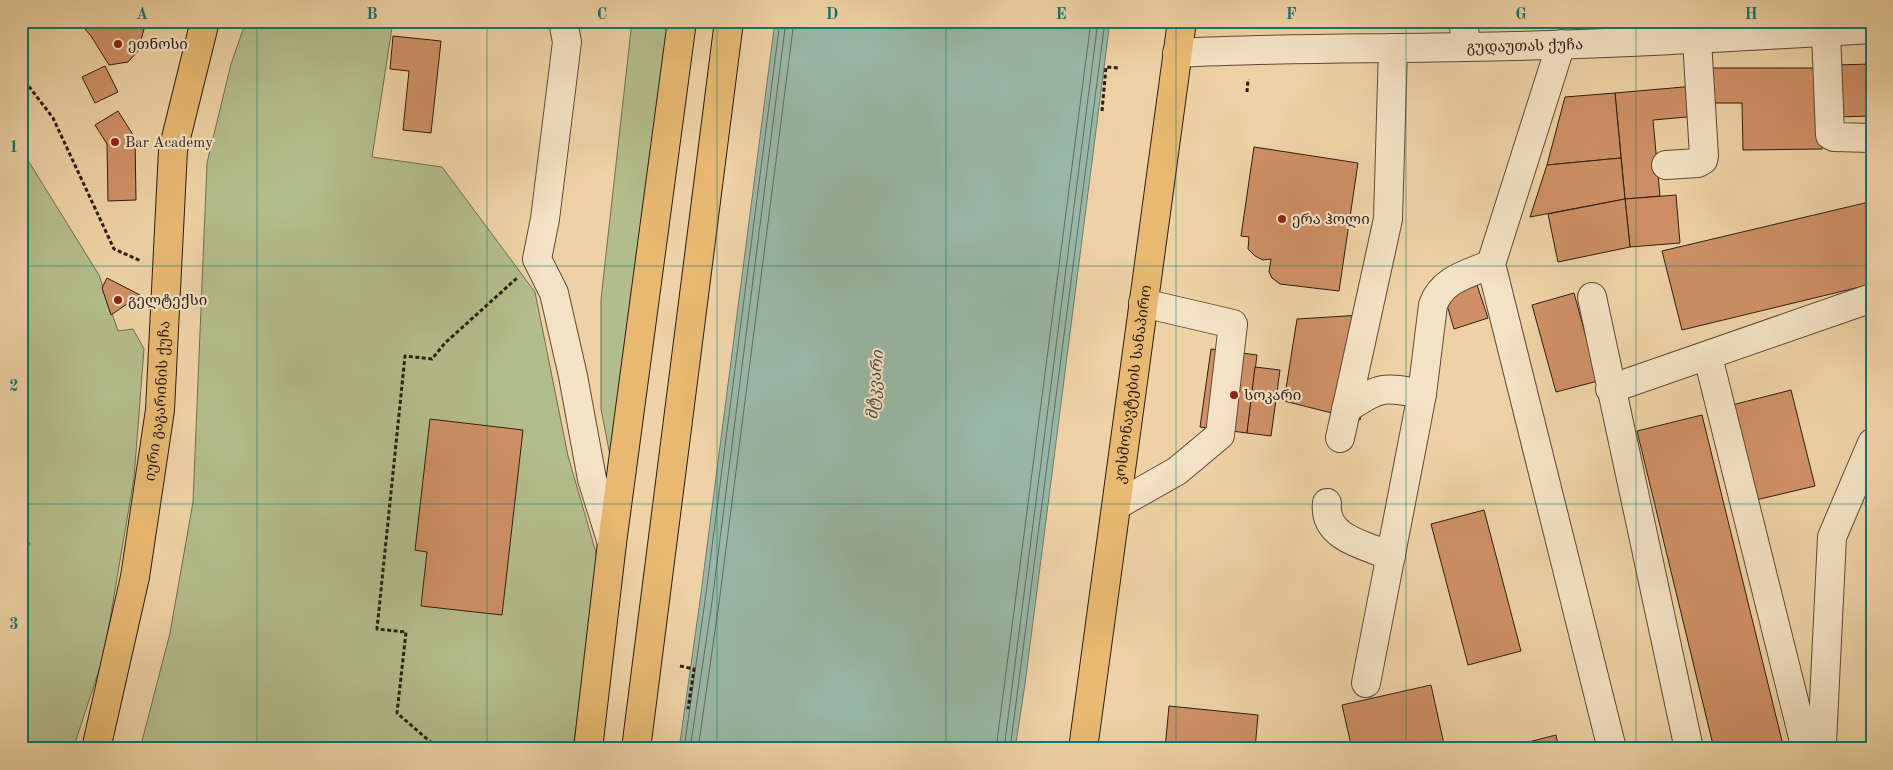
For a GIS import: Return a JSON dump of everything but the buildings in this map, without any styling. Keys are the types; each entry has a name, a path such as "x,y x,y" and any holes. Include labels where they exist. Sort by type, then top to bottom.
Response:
{"main road":[{"name":"იური გაგარინის ქუჩა","path":"96,749 140,547 160,410 173,150 205,21"},
{"path":"588,749 612,543 682,21"},
{"path":"636,749 729,21"},
{"name":"კოსმონავტების სანაპირო","path":"1083,749 1182,21"}],"street":[{"path":"563,21 567,42 545,219 536,259 554,292 573,376 592,479 612,543"},
{"name":"გუდაუთას ქუჩა","path":"1178,53 1252,49 1393,48 1465,34 1561,44 1648,32 1697,40 1872,29"},
{"path":"1826,32 1830,134 1834,137 1872,138"},
{"path":"1666,165 1698,163 1703,160 1704,156 1697,40"},
{"path":"1561,44 1491,264 1612,749"},
{"path":"1340,438 1388,220 1393,48"},
{"path":"1366,683 1422,394 1433,305 1437,293 1448,283 1491,264"},
{"path":"1592,297 1610,389 1688,749"},
{"path":"1610,389 1872,298"},
{"path":"1117,505 1177,471 1220,435 1226,394 1234,324 1143,303"},
{"path":"1708,356 1814,746"},
{"path":"1346,409 1375,391 1390,388 1422,394"},
{"path":"1814,746 1832,537 1872,443"},
{"path":"1327,503 1326,513 1329,525 1344,536 1390,556"}],"path":[{"path":"1102,111 1106,67 1119,68"},
{"path":"21,76 53,118 114,249 167,274"},
{"path":"433,749 434,744 397,713 406,632 377,629 405,356 432,359 445,343 536,259"},
{"path":"680,666 694,669 688,709"}],"green space":[{"path":"246,21 393,21 372,157 442,167 535,292 568,456 599,563 573,749 140,749 170,633 193,502 207,163 231,64"},
{"path":"632,21 671,21 613,471 601,409 601,299"},
{"path":"21,149 99,275 118,331 133,329 144,349 134,478 104,655 73,749 21,749 21,561 30,543 21,538"}],"water":[{"name":"მტკვარი","path":"775,21 1110,21 1025,684 1015,749 679,749"}],"place":[{"name":"ეთნოსი","path":"118,44"},
{"name":"Bar Academy","path":"115,142"},
{"name":"ერა ჰოლი","path":"1282,219"},
{"name":"გელტექსი","path":"118,300"},
{"name":"სოკარი","path":"1234,395"}]}
